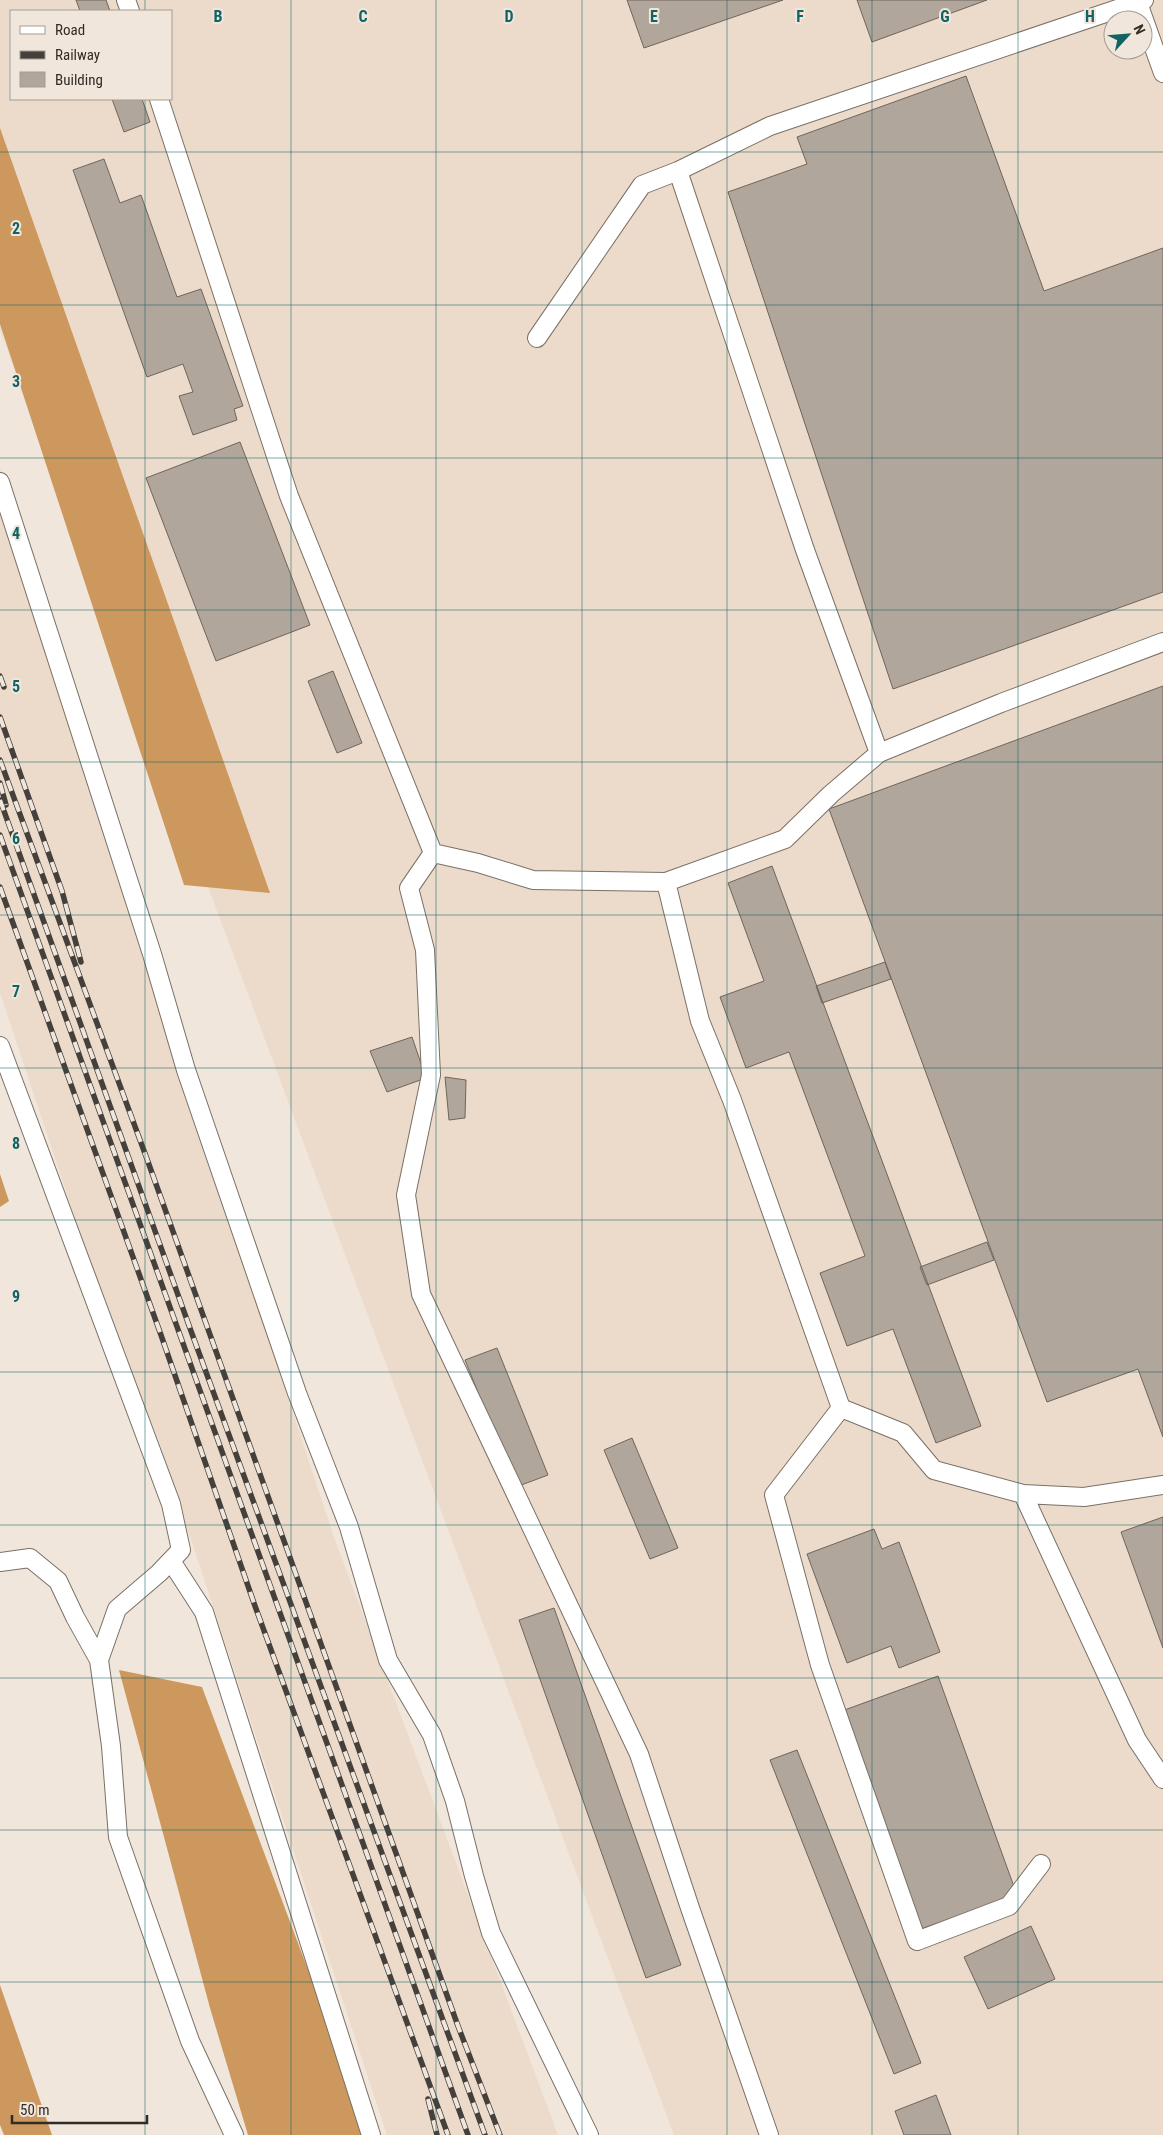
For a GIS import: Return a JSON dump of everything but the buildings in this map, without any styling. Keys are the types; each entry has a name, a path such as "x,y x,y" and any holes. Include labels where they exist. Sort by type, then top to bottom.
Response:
{"lane":[{"path":"537,338 642,185 678,171 770,126 1140,1 1163,73"},
{"path":"159,100 289,496 433,853"},
{"path":"678,171 804,550 879,753"},
{"path":"0,482 152,954 186,1070 297,1393 349,1527 388,1660 432,1736 455,1801 491,1933 589,2135"},
{"path":"433,853 478,863 532,880 666,882 785,839 831,794 879,753 1163,642"},
{"path":"433,853 409,888 425,950 432,1075 406,1195 421,1294 639,1754 769,2135"},
{"path":"666,882 700,1021 732,1100 841,1408 903,1433 934,1470 1023,1494 1084,1497 1163,1485"},
{"path":"0,1046 171,1504 181,1550 117,1608 99,1660"},
{"path":"841,1408 774,1495 820,1665 917,1941 1009,1906 1040,1864"},
{"path":"1023,1494 1137,1740 1163,1779"},
{"path":"0,1562 30,1558 58,1581 99,1660 111,1746 118,1836 190,2041 234,2135"},
{"path":"170,1561 204,1612 372,2135"}],"shaded area":[{"path":"0,0 1163,0 1163,2135 674,2135 0,330"},
{"path":"0,128 270,893 184,885 0,324"},
{"path":"0,468 185,1087 335,1540 558,2135 387,2135 159,1442 98,1287 0,993"},
{"path":"0,1174 9,1201 0,1207"},
{"path":"119,1670 202,1687 370,2135 248,2135 210,2008"},
{"path":"0,1985 52,2135 4,2135 0,2125"}],"railway":[{"path":"0,676 4,687"},
{"path":"0,717 62,891 81,962"},
{"path":"0,760 147,1159 458,2026 500,2135"},
{"path":"0,783 6,805"},
{"path":"0,800 191,1331 485,2135"},
{"path":"0,835 468,2135"},
{"path":"0,887 161,1335 255,1606 448,2135"},
{"path":"428,2099 437,2135"}]}
